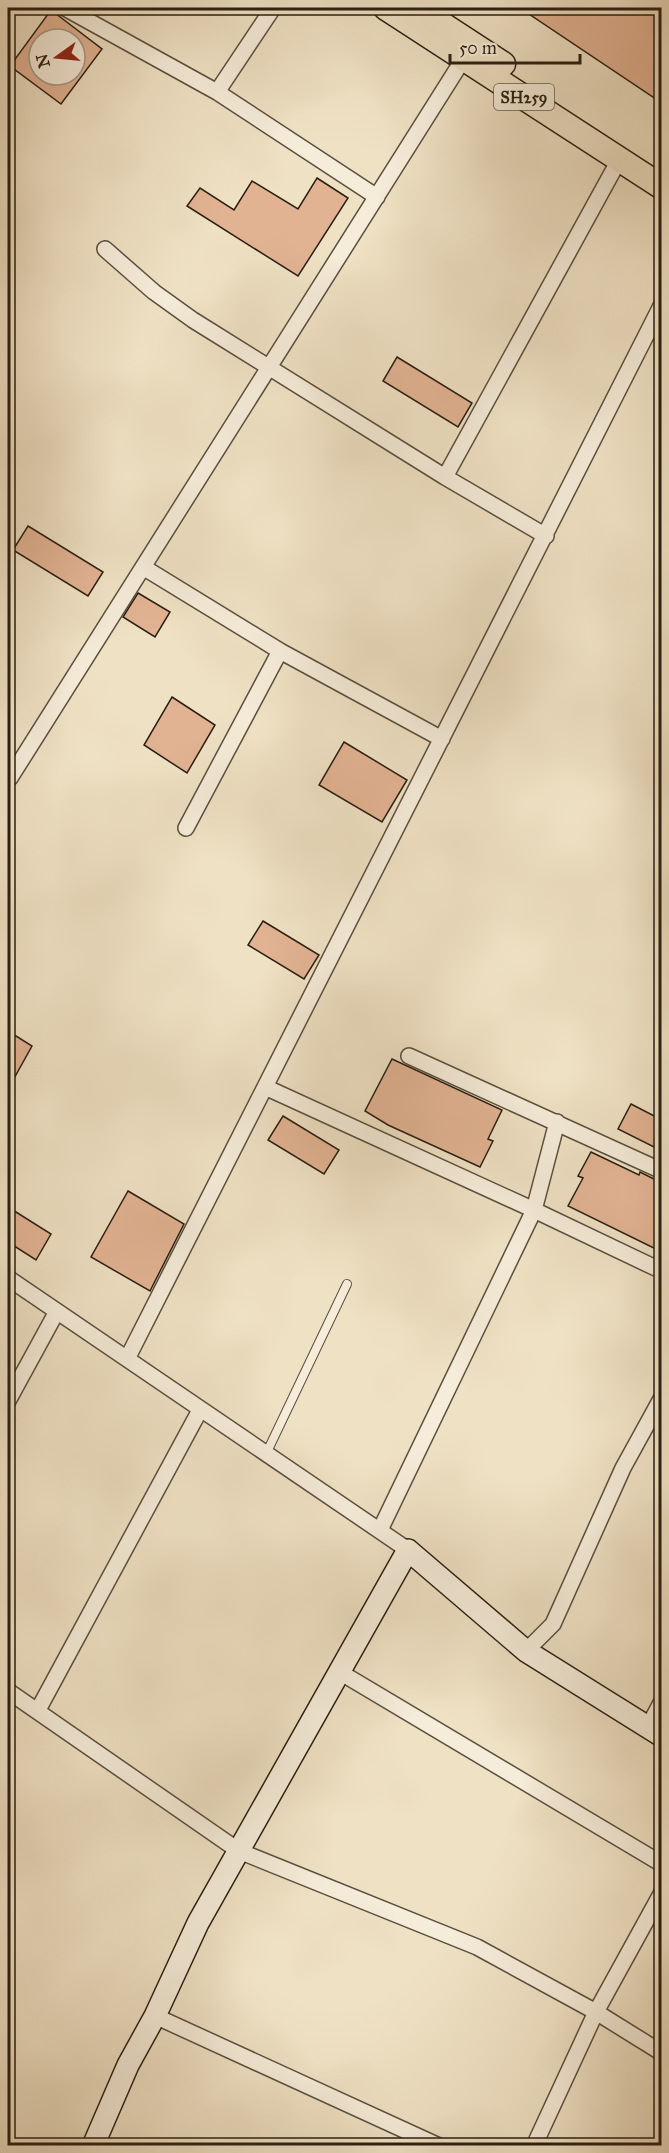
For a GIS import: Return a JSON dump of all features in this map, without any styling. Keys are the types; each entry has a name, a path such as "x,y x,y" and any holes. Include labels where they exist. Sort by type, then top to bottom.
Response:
{"main road":[{"name":"SH259","path":"386,8 662,188"},
{"name":"SH259","path":"417,8 662,170"}],"street":[{"path":"65,8 217,92 377,197"},
{"path":"217,92 273,8"},
{"path":"8,776 10,778 464,58"},
{"path":"445,477 619,160"},
{"path":"105,249 154,292 269,368 445,477 546,536"},
{"path":"126,1359 662,304"},
{"path":"143,567 280,651 442,739"},
{"path":"186,828 280,651"},
{"path":"409,1056 662,1171"},
{"path":"265,1087 534,1210 662,1272"},
{"path":"380,1530 534,1210 557,1122"},
{"path":"8,1278 408,1550 526,1651 655,1731 662,1701"},
{"path":"8,1401 56,1312"},
{"path":"526,1651 553,1624 623,1468 662,1397"},
{"path":"38,1710 200,1410"},
{"path":"93,2145 128,2065 155,2016 198,1923 408,1550"},
{"path":"338,1671 662,1864"},
{"path":"8,1691 239,1851 477,1947 596,2012 662,2053"},
{"path":"534,2145 596,2012 661,1893"},
{"path":"155,2016 439,2145"}],"lane":[{"path":"266,1454 347,1284"}],"building":[{"path":"520,8 643,8 662,20 662,103"},
{"path":"51,10 73,27 39,27"},
{"path":"87,38 102,49 87,69"},
{"path":"27,43 27,79 10,66"},
{"path":"38,87 74,87 61,104"},
{"path":"317,178 348,198 298,276 187,206 200,188 234,210 252,181 298,209"},
{"path":"397,357 472,403 458,427 383,381"},
{"path":"28,526 103,572 88,596 13,550"},
{"path":"138,593 170,612 155,637 123,617"},
{"path":"172,697 215,725 187,773 144,745"},
{"path":"344,742 407,780 382,822 319,785"},
{"path":"263,921 319,955 304,979 248,945"},
{"path":"8,1031 32,1046 8,1089"},
{"path":"392,1059 502,1110 488,1139 493,1141 480,1167 388,1125 365,1111"},
{"path":"631,1104 662,1120 662,1151 618,1129"},
{"path":"283,1116 339,1150 324,1174 268,1140"},
{"path":"591,1152 639,1175 640,1172 662,1183 662,1252 568,1206 583,1178 578,1176"},
{"path":"128,1191 184,1224 150,1291 91,1257"},
{"path":"8,1207 51,1234 36,1260 8,1242"}]}
